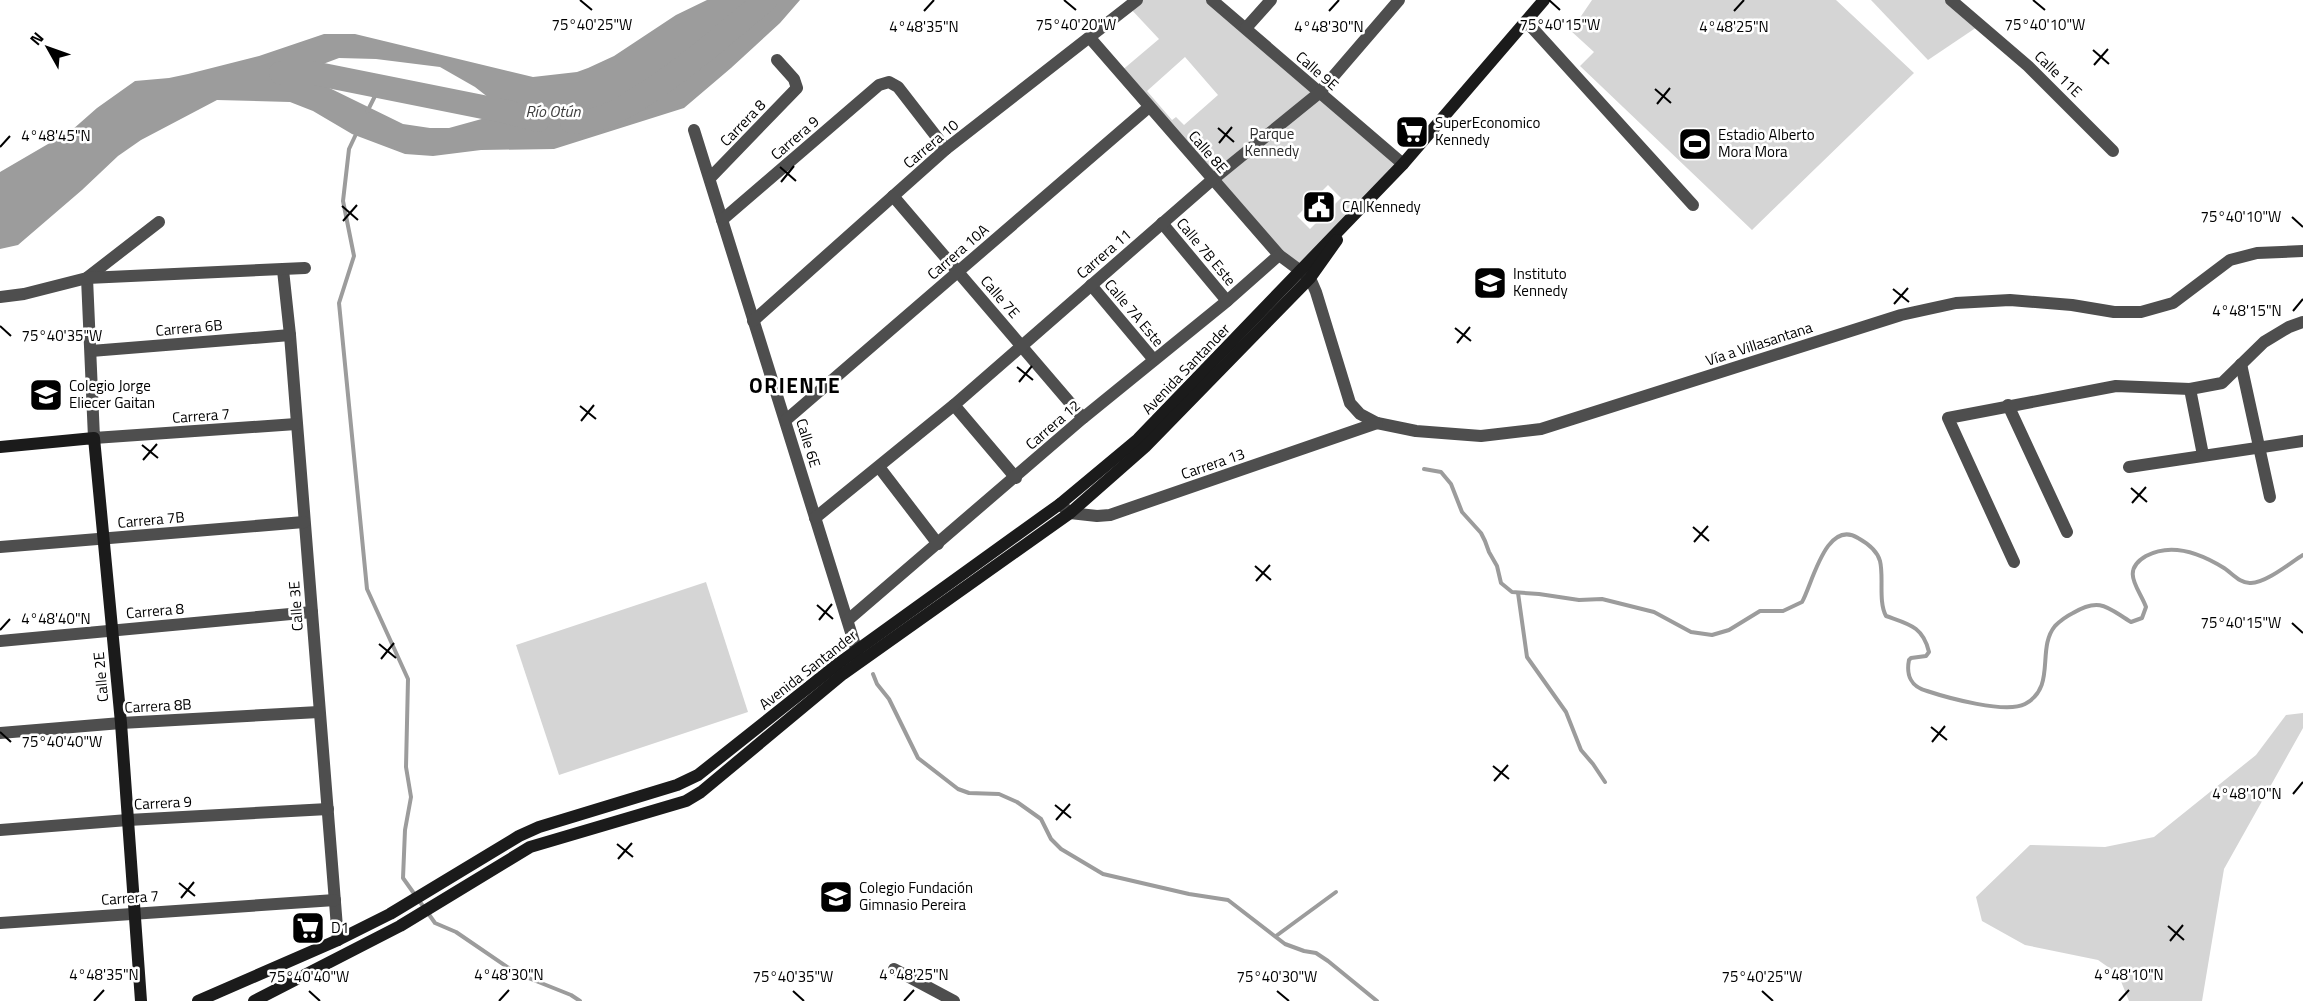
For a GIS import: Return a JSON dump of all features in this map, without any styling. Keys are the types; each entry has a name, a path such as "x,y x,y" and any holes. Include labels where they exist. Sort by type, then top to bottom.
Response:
{"street":[{"name":"Carrera 10","path":"753,321 946,150 1137,0"},
{"name":"Calle 9E","path":"1212,0 1403,164"},
{"path":"1246,28 1271,0"},
{"name":"Carrera 11","path":"815,518 954,405 1212,180 1319,93 1399,0"},
{"name":"Avenida Santander","path":"198,1001 338,940 390,914 539,826 678,785 698,775 859,656 1060,504 1138,439 1328,254 1347,224 1403,164 1544,0"},
{"name":"Calle 11E","path":"1952,0 2028,66 2113,151"},
{"path":"1526,21 1693,205"},
{"name":"Calle 8E","path":"1090,38 1279,255 1306,275"},
{"name":"Carrera 8","path":"710,178 797,88 794,79 777,60"},
{"name":"Carrera 9","path":"722,220 879,85 889,82 898,87 946,150"},
{"name":"Carrera 10A","path":"786,420 1149,107"},
{"name":"Calle 6E","path":"694,130 859,656"},
{"name":"Calle 7E","path":"893,196 1083,418"},
{"path":"87,278 159,222"},
{"name":"Calle 7B Este","path":"1162,223 1227,301"},
{"name":"Vía a Villasantana","path":"1306,275 1316,292 1350,403 1360,414 1377,423 1416,431 1481,436 1541,429 1901,315 1956,303 2010,300 2072,305 2114,312 2141,312 2173,303 2230,260 2257,253 2303,251"},
{"name":"Carrera 12","path":"848,620 1016,478 1083,418 1227,301 1279,255"},
{"path":"0,297 24,294 87,278 305,268"},
{"name":"Calle 3E","path":"283,270 338,940"},
{"name":"Avenida Santander","path":"254,1001 400,926 530,847 686,801 694,796 859,656 1070,513 1145,447 1306,275"},
{"name":"Calle 2E","path":"87,278 94,438 121,723 141,1001"},
{"name":"Calle 7A Este","path":"1091,285 1154,360"},
{"path":"2014,562 1948,418 2116,386 2190,389 2222,383 2264,342 2289,327 2303,322"},
{"name":"Carrera 6B","path":"91,351 290,335"},
{"path":"2241,364 2270,497"},
{"path":"2190,389 2203,454"},
{"path":"954,405 1016,478"},
{"path":"2008,405 2067,532"},
{"name":"Carrera 13","path":"1070,513 1110,515 1377,423"},
{"name":"Carrera 7","path":"0,447 296,424"},
{"path":"2129,467 2203,454 2303,441"},
{"path":"879,467 938,544"},
{"path":"1060,504 1070,513"},
{"name":"Carrera 7B","path":"0,547 304,522"},
{"name":"Carrera 8","path":"0,641 312,612"},
{"name":"Carrera 8B","path":"0,733 121,723 319,712"},
{"name":"Carrera 9","path":"0,830 128,819 328,809"},
{"name":"Carrera 7","path":"0,923 335,900"},
{"path":"894,969 954,1001"}],"green space":[{"name":"Parque Kennedy","path":"1137,0 1212,0 1403,164 1302,272 1120,72 1159,39 1129,7","holes":["1185,57 1218,95 1184,125 1176,117 1172,120 1147,91","1328,185 1341,198 1310,229 1297,216"]},
{"path":"1592,0 1836,0 1914,73 1752,230 1580,66 1594,52 1571,31"},
{"path":"1871,0 1951,0 1980,25 1928,60"},
{"path":"706,582 748,712 559,775 516,645"},
{"path":"2303,713 2303,728 2224,869 2202,1001 2129,1001 2118,974 2098,960 2025,945 1982,921 1976,897 2030,845 2105,847 2154,837 2256,755 2286,715"}],"water":[{"name":"Río Otún","path":"707,0 800,0 780,23 684,108 554,149 481,150 433,156 405,154 352,134 313,111 290,102 217,100 141,140 118,156 18,245 0,249 0,172 72,130 97,108 135,81 188,74 259,56 324,34 355,34 533,77 577,72 614,56 676,15","holes":["739,24 738,33 695,69 638,107 604,119 602,116 692,48 727,25","339,58 376,59 440,67 475,87 507,112 449,128 403,124 311,79 315,67"]}],"waterway":[{"name":"Río Otún","path":"572,122 604,117 646,93 688,64 765,0"},
{"name":"Río Otún","path":"281,73 313,73 538,120"},
{"path":"367,112 380,86"},
{"path":"357,132 349,149 343,201 354,256 339,303 367,589 408,679 406,767 411,797 405,830 403,878 435,923 456,932 516,973 571,995 580,1001"},
{"path":"1424,469 1441,472 1451,484 1462,512 1481,533 1497,566 1501,583 1512,592 1579,600 1602,599 1654,612 1691,632 1712,635 1729,630 1760,611 1783,611 1802,602 1829,545 1837,537 1847,534 1858,538 1874,550 1879,557 1882,574 1882,603 1886,616 1919,631 1926,643 1929,652 1926,656 1909,660 1908,671 1913,683 1917,687 1936,694 1991,706 2016,707 2035,697 2044,678 2050,635 2055,626 2071,614 2091,605 2098,605 2110,609 2131,622 2142,618 2146,607 2133,574 2138,562 2146,556 2166,550 2186,551 2224,568 2240,580 2251,583 2271,576 2303,555"},
{"path":"1518,593 1527,657 1566,712 1581,750 1605,782"},
{"path":"873,674 877,684 889,699 918,758 958,789 969,793 999,794 1017,802 1041,819 1051,839 1061,849 1103,874 1189,894 1228,900 1285,944 1316,953 1328,961 1377,1001"},
{"path":"1276,936 1336,892"}],"place":[{"name":"SuperEconomico Kennedy","path":"1412,132"},
{"name":"Estadio Alberto Mora Mora","path":"1695,144"},
{"name":"CAI Kennedy","path":"1319,207"},
{"name":"Instituto Kennedy","path":"1490,283"},
{"name":"Colegio Jorge Eliecer Gaitan","path":"46,395"},
{"name":"Colegio Fundación Gimnasio Pereira","path":"836,897"},
{"name":"D1","path":"308,928"}],"district":[{"name":"ORIENTE","path":"795,386"}]}
